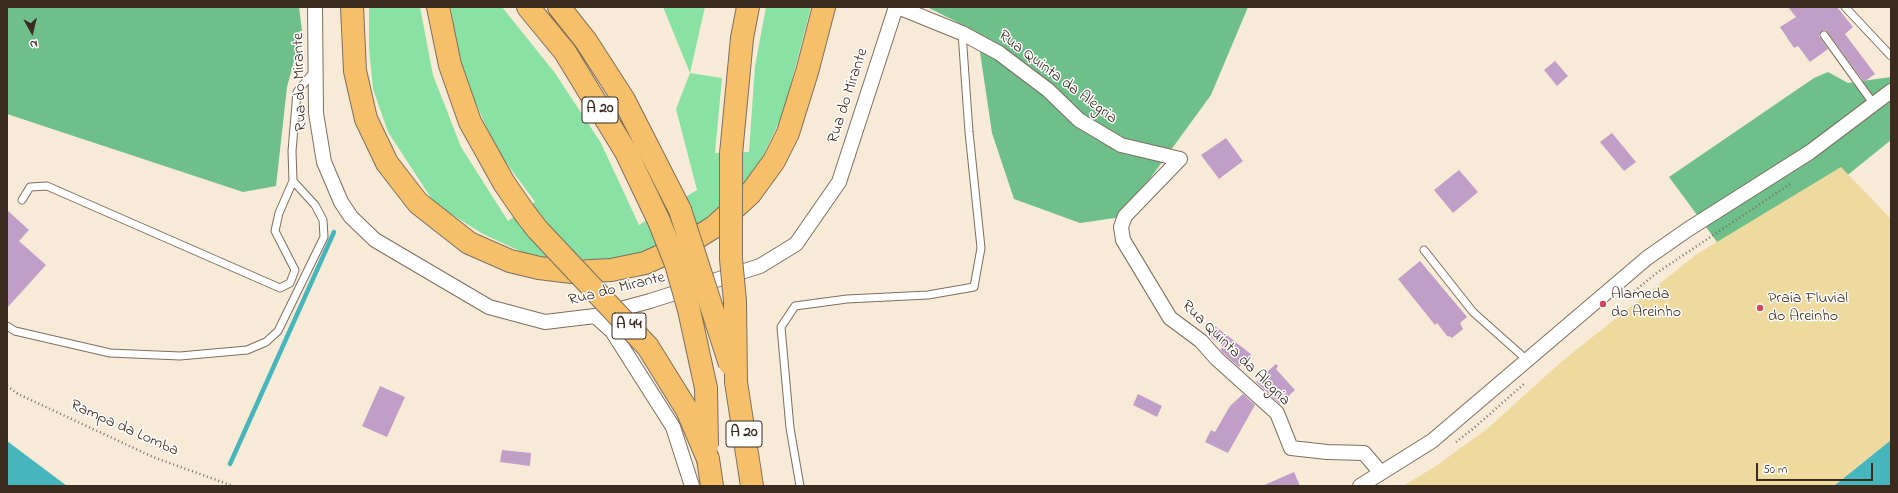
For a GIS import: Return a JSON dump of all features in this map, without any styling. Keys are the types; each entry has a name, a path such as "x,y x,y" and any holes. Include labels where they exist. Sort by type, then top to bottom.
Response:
{"highway":[{"path":"352,7 355,71 366,119 387,163 418,204 469,243 510,261 539,268 572,272 611,270 645,263 685,245 714,227 750,194 774,161 788,133 807,72 824,7"},
{"name":"A 44","path":"438,7 450,65 470,122 504,183 537,229 648,347 687,410 708,459"},
{"name":"A 20","path":"528,7 566,52 626,152 659,221 676,264 689,310 706,388 708,459 712,486"},
{"name":"A 20","path":"559,7 586,41 624,100 680,210 736,382 752,486"},
{"path":"736,382 735,301 731,259 731,154 742,38 748,7"}],"street":[{"name":"Rua do Mirante","path":"315,7 316,113 324,162 341,202 351,217 376,240 489,307 545,322 595,316 650,301 760,266 796,244 839,182 897,7"},
{"name":"Rua Quinta da Alegria","path":"897,7 962,33 999,53 1048,90 1079,120 1120,145 1180,159 1124,216 1120,228 1123,240 1170,318 1201,341 1216,358 1276,413 1291,448 1327,452 1364,453 1381,473"},
{"path":"1360,486 1432,441 1647,258 1687,230 1810,152 1851,123 1873,103 1891,91"},
{"path":"595,316 612,331 673,427 692,486"}],"lane":[{"path":"1845,7 1891,56"},
{"path":"800,486 790,428 780,327 795,306 848,299 928,295 974,288 981,248 969,132 962,33"},
{"path":"1824,35 1873,103"},
{"path":"22,200 30,187 47,186 280,288 290,283 295,270 275,231 279,213 293,181 292,151 297,92 315,70"},
{"path":"7,326 15,331 118,353 180,356 247,350 266,342 278,331 324,237 323,220 315,205 293,181"},
{"path":"1424,250 1473,312 1526,360"}],"path":[{"path":"1622,300 1658,272 1791,183"},
{"path":"1450,446 1474,428 1527,381"},
{"name":"Rampa da Lomba","path":"7,386 18,394 153,457 233,486"}],"green space":[{"path":"7,7 299,7 302,31 287,87 276,186 243,192 7,114"},
{"path":"369,7 420,7 433,75 461,147 508,221 535,202 497,150 471,93 455,41 451,7 502,7 555,73 601,143 639,225 697,190 676,109 690,73 722,78 715,153 749,152 755,66 766,7 811,7 783,114 759,164 748,181 710,221 646,252 610,260 533,257 483,234 435,204 388,132 373,89 369,48"},
{"path":"663,7 705,7 690,73"},
{"path":"927,7 1248,7 1211,95 1122,217 1080,223 1014,199 992,133 977,32"},
{"path":"1828,72 1848,83 1891,77 1891,140 1839,182 1720,246 1669,177 1814,78"}],"sand":[{"name":"Praia Fluvial do Areinho","path":"1841,167 1891,219 1891,440 1834,486 1403,486 1436,466 1487,429 1561,362 1697,254"}],"water":[{"path":"1891,440 1891,486 1834,486"},
{"path":"7,441 67,486 7,486"}],"building":[{"path":"1788,7 1837,7 1853,27 1845,34 1875,74 1864,82 1826,30 1821,31 1819,36 1828,49 1810,62 1798,46 1794,48 1780,27 1796,17"},
{"path":"1555,61 1568,76 1557,86 1544,70"},
{"path":"1612,133 1636,162 1624,171 1600,142"},
{"path":"1226,138 1243,161 1219,179 1201,155"},
{"path":"1459,170 1478,192 1453,213 1434,190"},
{"path":"7,210 29,230 19,241 46,265 7,308"},
{"path":"1420,261 1467,317 1460,323 1463,329 1452,338 1449,336 1448,337 1437,323 1435,325 1398,279"},
{"path":"1215,326 1252,355 1239,367 1220,350 1223,347 1208,335"},
{"path":"1276,364 1278,366 1276,369 1295,390 1280,404 1256,382"},
{"path":"380,386 405,397 387,437 362,426"},
{"path":"1138,394 1162,406 1157,417 1133,405"},
{"path":"1243,394 1255,405 1228,453 1205,442 1211,430 1215,432 1230,406"},
{"path":"502,450 531,453 530,466 500,462"},
{"path":"1294,472 1300,486 1262,486"}],"waterway":[{"path":"230,464 334,232"}],"place":[{"name":"Alameda do Areinho","path":"1603,304"},
{"name":"Praia Fluvial do Areinho","path":"1760,308"}]}
